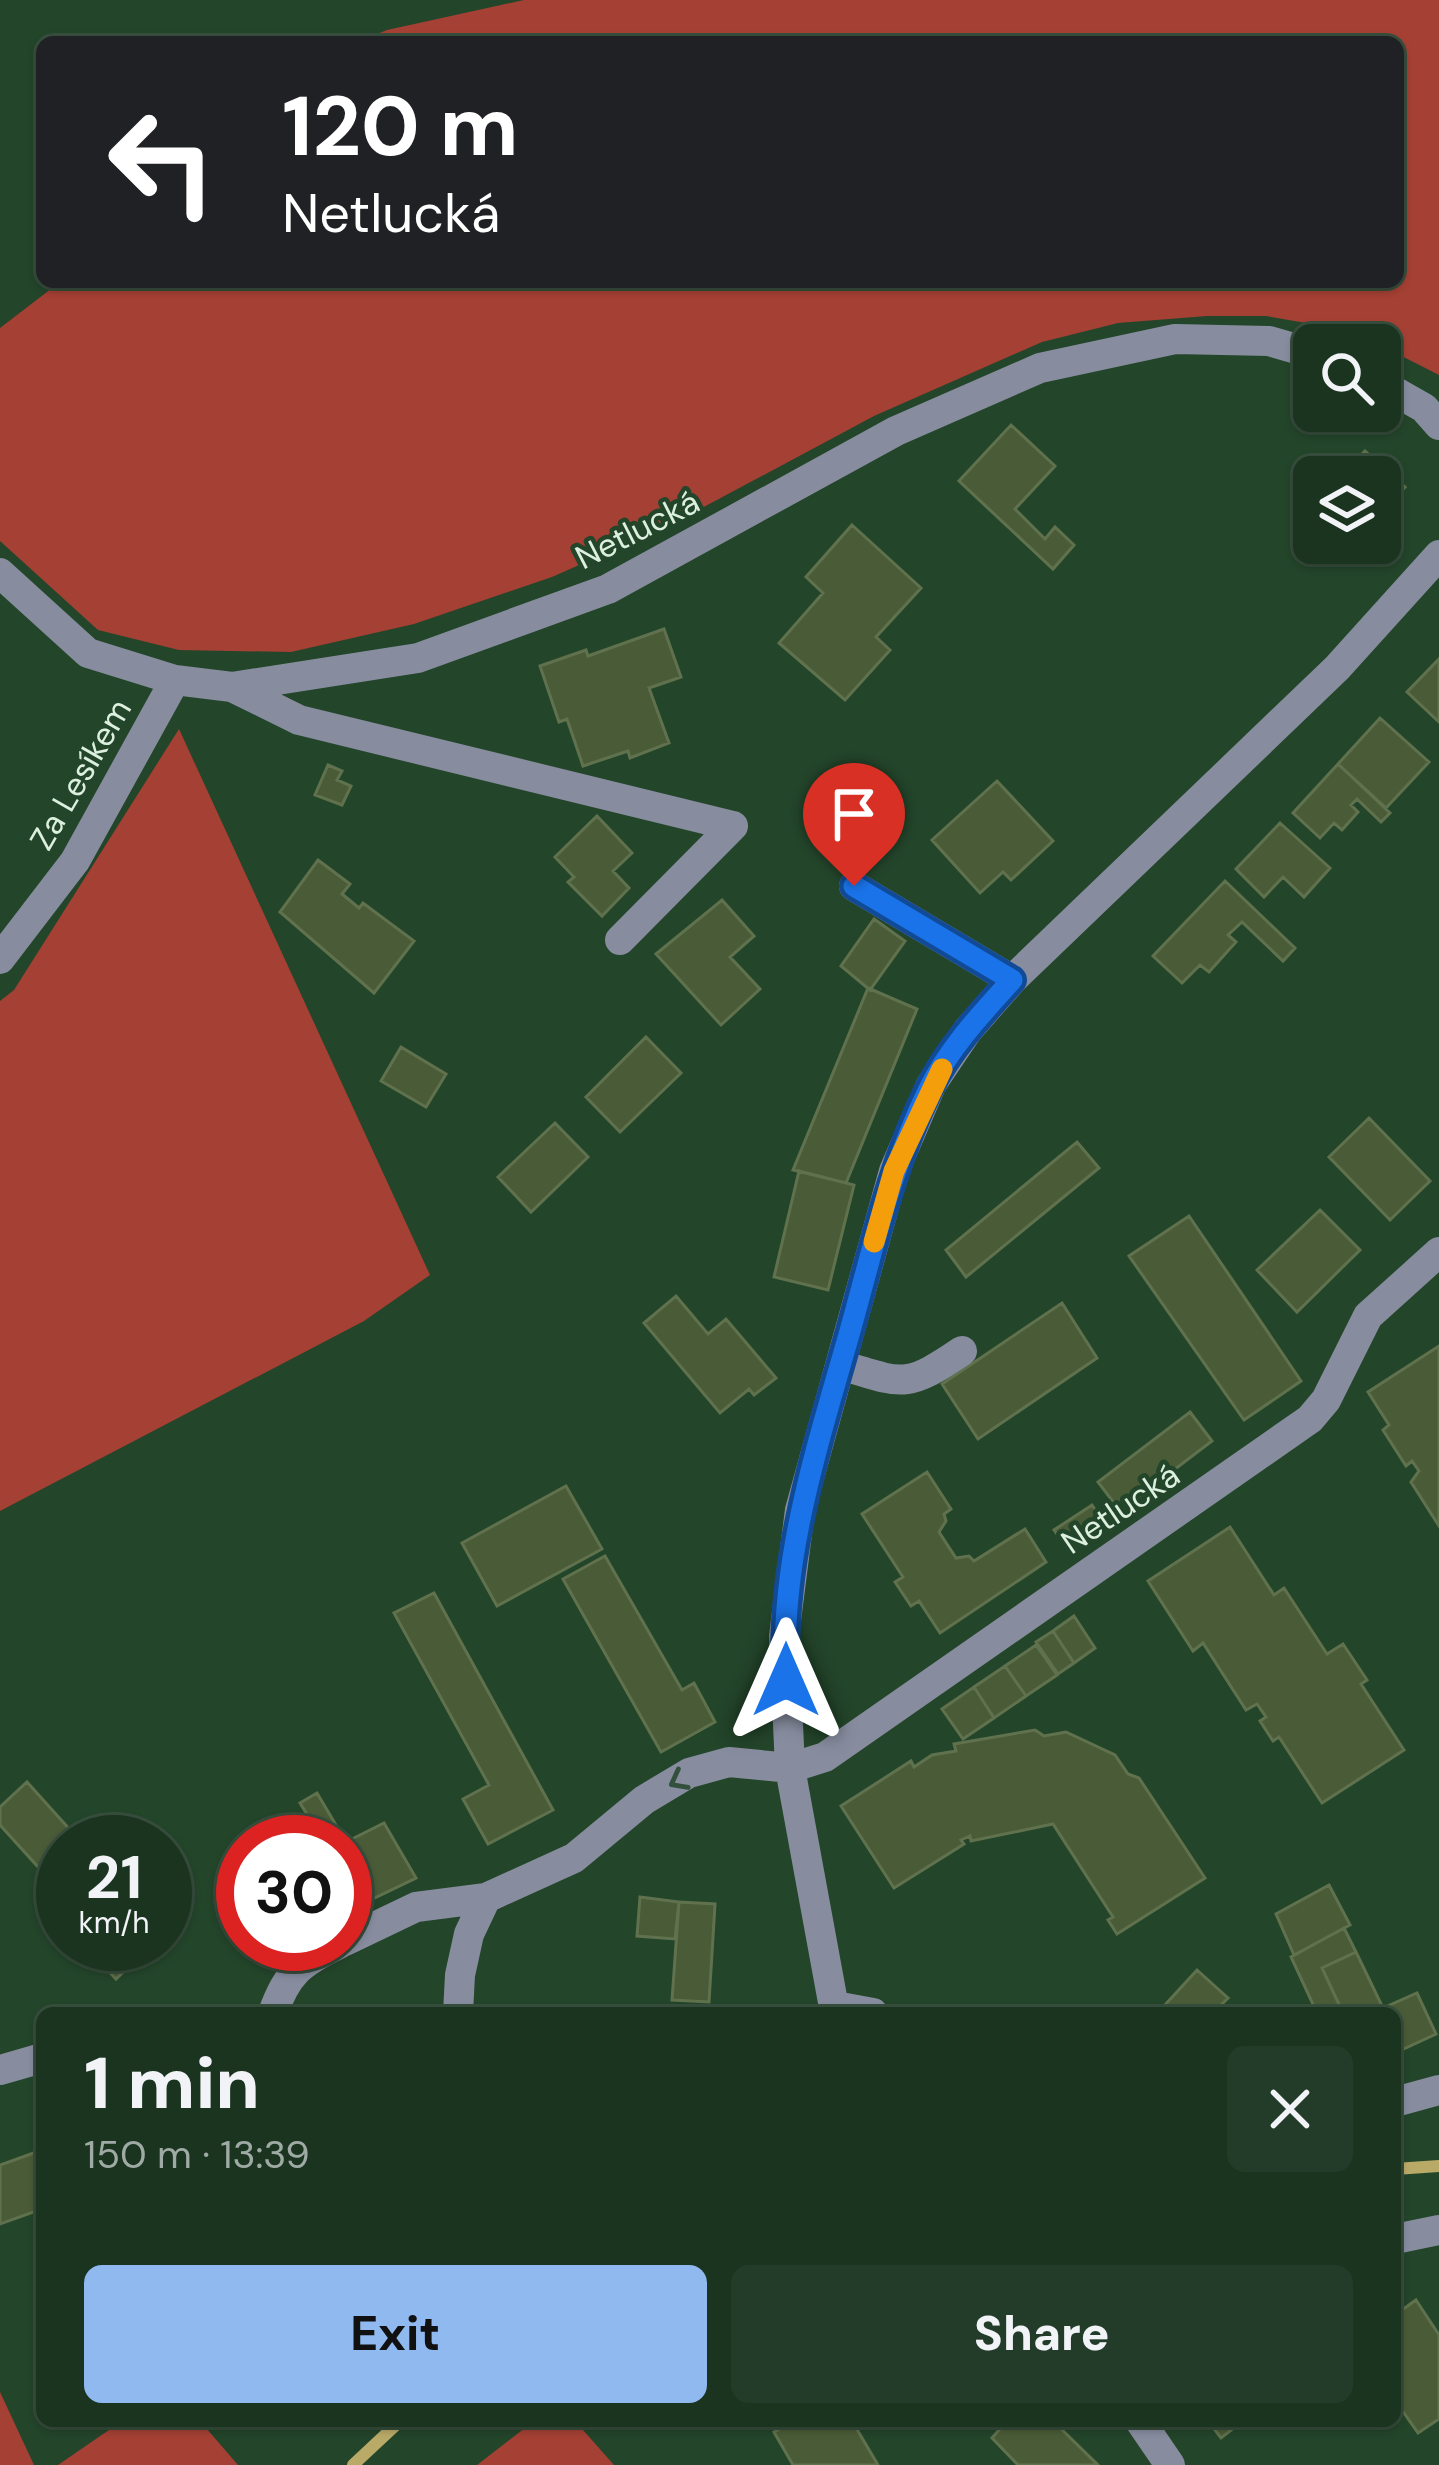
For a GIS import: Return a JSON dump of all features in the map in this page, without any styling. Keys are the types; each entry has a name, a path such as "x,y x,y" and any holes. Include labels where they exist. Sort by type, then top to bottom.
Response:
{"street":[{"name":"Netlucká","path":"0,573 88,653 175,680 232,687 418,658 608,589 896,431 1040,368 1175,339 1269,341 1293,348"},
{"path":"1401,395 1439,424"},
{"path":"835,2007 790,1768 784,1636 800,1510 894,1171 931,1085 968,1030 1012,980 1337,668 1439,555"},
{"name":"Za Lesíkem","path":"0,959 75,861 175,680"},
{"path":"232,687 299,720 733,826 620,940"},
{"path":"854,886 1012,980"},
{"name":"Netlucká","path":"372,1928 416,1907 486,1898 574,1858 644,1799 688,1773 729,1762 790,1768 825,1757 1310,1419 1326,1400 1368,1316 1439,1252"},
{"path":"841,1365 907,1382 931,1373 962,1351"},
{"path":"458,2007 469,1934 486,1898"},
{"name":"Netlucká","path":"275,2007 285,1978 294,1971"},
{"path":"0,2071 36,2060"},
{"path":"1401,2100 1439,2090"},
{"path":"1401,2238 1439,2230"},
{"path":"1144,2427 1170,2465"}],"shaded area":[{"path":"524,0 1439,0 1439,375 1401,356 1401,324 1312,324 1266,316 1118,323 1042,342 874,416 672,524 552,577 414,624 291,652 179,650 98,630 0,541 0,328 52,288 1404,288 1404,36 372,36"},
{"path":"179,729 430,1275 364,1321 0,1511 0,1001 14,990"},
{"path":"0,2392 34,2465 0,2465"},
{"path":"113,2427 205,2427 238,2465 58,2465"},
{"path":"526,2427 580,2427 614,2465 477,2465"}],"building":[{"path":"1011,425 1055,466 1015,509 1045,539 1055,527 1074,545 1053,569 959,481"},
{"path":"852,525 921,588 876,637 890,650 845,700 779,643 823,593 806,577"},
{"path":"664,629 681,677 649,688 669,743 630,758 628,751 583,766 567,719 559,722 540,666 586,650 588,656"},
{"path":"1439,659 1439,722 1407,692"},
{"path":"1380,718 1429,762 1386,808 1338,764"},
{"path":"1338,764 1390,813 1381,822 1357,799 1351,805 1358,812 1342,830 1334,823 1320,838 1293,813"},
{"path":"328,765 342,771 337,780 351,786 342,805 315,795"},
{"path":"997,781 1053,841 1011,880 1003,872 980,893 932,840"},
{"path":"597,816 632,853 613,871 629,888 602,916 568,882 574,877 555,857"},
{"path":"1280,823 1330,868 1304,897 1283,877 1264,897 1236,869"},
{"path":"318,860 350,884 342,894 359,908 363,903 414,941 374,993 280,912"},
{"path":"1225,881 1295,948 1283,961 1242,922 1228,935 1236,942 1209,972 1200,965 1182,983 1153,956"},
{"path":"722,900 754,936 730,957 760,989 721,1025 656,954"},
{"path":"874,919 905,941 870,990 841,966"},
{"path":"868,988 917,1009 846,1183 793,1170"},
{"path":"646,1037 681,1073 620,1132 586,1097"},
{"path":"401,1047 446,1074 426,1107 381,1081"},
{"path":"1369,1118 1430,1181 1390,1220 1329,1157"},
{"path":"555,1123 588,1157 531,1212 498,1177"},
{"path":"1077,1142 1099,1168 966,1277 946,1250"},
{"path":"799,1171 854,1185 828,1290 774,1277"},
{"path":"1320,1210 1360,1250 1297,1312 1257,1270"},
{"path":"1189,1216 1301,1381 1244,1420 1129,1256"},
{"path":"676,1296 708,1334 726,1319 776,1378 754,1395 749,1389 720,1413 644,1323"},
{"path":"1062,1303 1097,1358 978,1439 942,1384"},
{"path":"1439,1346 1439,1526 1411,1482 1419,1471 1412,1461 1406,1466 1383,1430 1389,1425 1368,1392"},
{"path":"1190,1412 1212,1441 1120,1511 1098,1482"},
{"path":"927,1472 951,1509 944,1514 946,1521 939,1532 956,1558 969,1556 974,1561 1025,1529 1046,1562 940,1633 919,1601 911,1606 895,1582 903,1577 862,1514"},
{"path":"566,1486 602,1549 497,1606 462,1543"},
{"path":"1092,1505 1104,1523 1067,1548 1054,1530"},
{"path":"1230,1527 1274,1595 1284,1588 1327,1654 1343,1644 1367,1680 1361,1684 1404,1750 1322,1803 1279,1737 1273,1741 1260,1721 1266,1717 1257,1704 1246,1710 1203,1643 1193,1651 1148,1581"},
{"path":"605,1556 682,1690 694,1683 715,1722 661,1752 563,1579"},
{"path":"434,1593 553,1810 488,1844 463,1799 489,1785 394,1613"},
{"path":"1074,1616 1095,1648 1074,1663 1053,1631"},
{"path":"1053,1631 1074,1663 1058,1674 1036,1642"},
{"path":"1036,1645 1057,1675 1026,1696 1005,1666"},
{"path":"1005,1666 1026,1696 994,1718 974,1687"},
{"path":"974,1687 994,1718 963,1739 942,1709"},
{"path":"1035,1730 1044,1736 1066,1732 1115,1755 1128,1774 1139,1778 1205,1878 1117,1934 1108,1920 1113,1917 1053,1824 971,1841 970,1836 894,1888 841,1806 911,1761 914,1767 932,1755 956,1751 954,1744"},
{"path":"27,1782 57,1815 36,1815 36,1865 0,1825 0,1807"},
{"path":"317,1793 330,1815 307,1815 300,1803"},
{"path":"384,1823 416,1878 372,1899 372,1829"},
{"path":"1329,1885 1350,1925 1294,1955 1276,1914"},
{"path":"640,1897 679,1902 675,1939 637,1936"},
{"path":"679,1902 715,1904 709,2002 672,2000"},
{"path":"1344,1928 1356,1952 1322,1968 1340,2007 1314,2007 1291,1957"},
{"path":"1356,1952 1383,2007 1340,2007 1322,1968"},
{"path":"1197,1970 1228,1998 1219,2007 1164,2006"},
{"path":"1417,1993 1436,2034 1401,2050 1401,2007 1385,2007"},
{"path":"36,2152 36,2211 0,2224 0,2165"},
{"path":"1416,2300 1439,2335 1439,2419 1418,2433 1401,2409 1401,2311"},
{"path":"783,2427 856,2427 878,2465 793,2465 774,2432"},
{"path":"1002,2427 1059,2427 1098,2465 1018,2465 992,2438"},
{"path":"1213,2427 1235,2427 1221,2438"}],"waterway":[{"path":"1401,2169 1439,2166"},
{"path":"353,2465 394,2427"}],"slow traffic":[{"path":"874,1242 894,1171 942,1069"}],"route":[{"path":"786,1680 784,1636 800,1510 894,1171 931,1085 968,1030 1012,980 854,886"}]}
